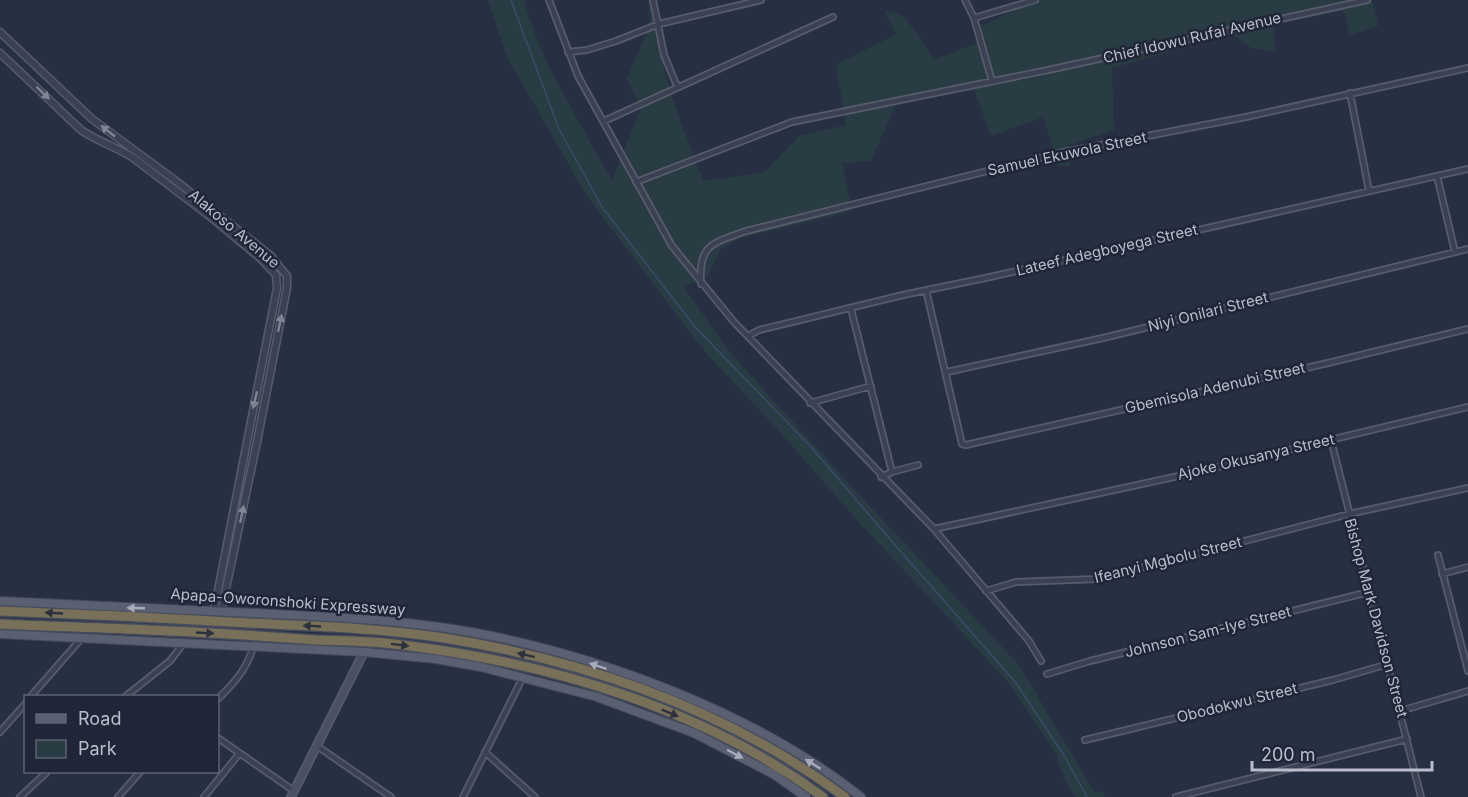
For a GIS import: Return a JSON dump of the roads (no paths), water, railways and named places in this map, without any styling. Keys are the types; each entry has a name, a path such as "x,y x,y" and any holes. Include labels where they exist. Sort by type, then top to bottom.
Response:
{"highway":[{"name":"Apapa-Oworonshoki Expressway","path":"0,611 333,622 492,647 659,690 769,747 845,797"},
{"path":"0,624 148,629 376,642 438,650 512,669 578,680 655,707 696,723 757,755 823,797"}],"main road":[{"name":"Apapa-Oworonshoki Expressway","path":"0,602 218,612 333,622"},
{"path":"0,634 364,652 512,669 523,676 597,697 693,733 773,774 806,797"},
{"path":"293,794 364,652"},
{"name":"Apapa-Oworonshoki Expressway","path":"659,690 716,710 773,738 861,797"}],"street":[{"path":"549,0 568,52 590,100 604,121 618,151 672,246 716,303 881,477 934,529 1029,641 1041,662"},
{"path":"653,0 664,55 677,86"},
{"path":"568,52 587,50 659,24 761,0"},
{"path":"965,0 974,18 992,81"},
{"path":"974,18 1035,0"},
{"name":"Chief Idowu Rufai Avenue","path":"636,182 792,122 1053,69 1367,0"},
{"path":"604,121 833,17"},
{"name":"Alakoso Avenue","path":"0,32 92,119 240,230 271,256 287,276 287,288 257,442 218,612"},
{"name":"Alakoso Avenue","path":"0,53 83,131 93,138 117,147 186,198 260,258 273,270 277,279 278,288 218,612"},
{"name":"Samuel Ekuwola Street","path":"701,284 700,261 704,254 724,239 746,231 1064,152 1246,117 1468,68"},
{"path":"1350,93 1369,191"},
{"path":"83,131 92,119"},
{"name":"Lateef Adegboyega Street","path":"748,336 759,330 927,290 1468,169"},
{"path":"1437,176 1455,252"},
{"name":"Niyi Onilari Street","path":"946,372 1112,335 1468,249"},
{"path":"927,290 946,372"},
{"path":"851,309 892,472"},
{"name":"Gbemisola Adenubi Street","path":"946,372 962,444 966,445 1468,329"},
{"path":"810,403 871,386"},
{"name":"Ajoke Okusanya Street","path":"934,529 1188,474 1468,407"},
{"name":"Bishop Mark Davidson Street","path":"1331,440 1421,797"},
{"path":"881,477 918,465"},
{"name":"Ifeanyi Mgbolu Street","path":"986,591 1016,582 1098,579 1349,514 1468,488"},
{"path":"1438,555 1468,671"},
{"path":"1442,574 1468,567"},
{"name":"Johnson Sam-Iye Street","path":"1047,674 1090,661 1369,592"},
{"path":"32,695 81,639"},
{"path":"127,695 170,661 184,642"},
{"path":"1461,646 1468,644"},
{"path":"219,698 240,676 254,645"},
{"name":"Obodokwu Street","path":"1084,740 1333,680 1388,664"},
{"path":"463,797 523,676"},
{"path":"1400,711 1468,691"},
{"path":"0,732 24,705"},
{"path":"219,739 293,794"},
{"path":"1176,797 1407,740"},
{"path":"317,746 391,797"},
{"path":"485,752 535,797"},
{"path":"204,797 239,754"},
{"path":"20,797 45,773"},
{"path":"118,797 138,773"}],"waterway":[{"path":"511,0 559,129 602,207 696,328 811,447 1016,683 1065,757 1087,797"}]}
